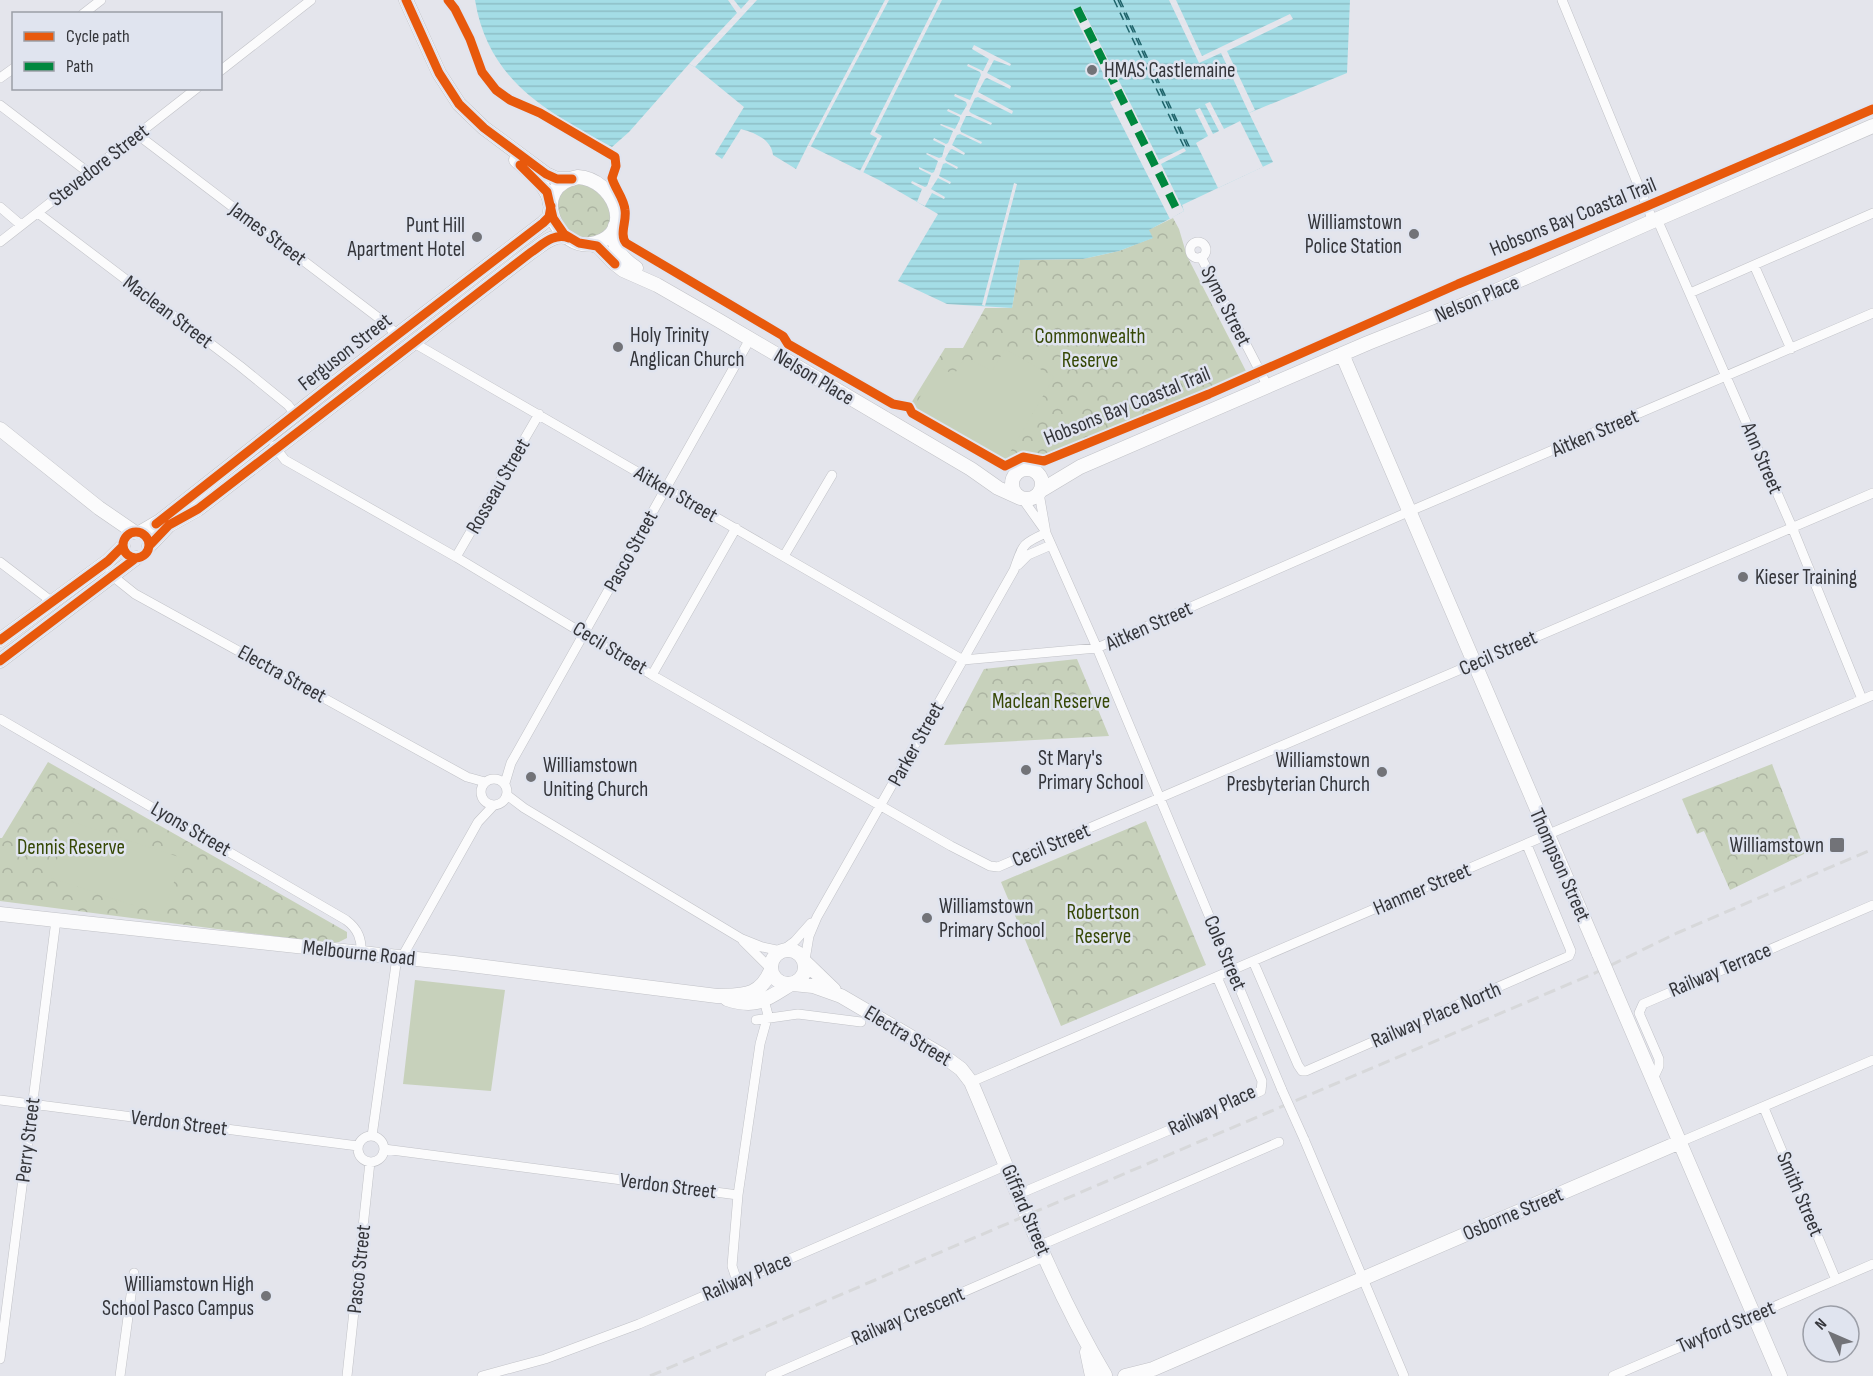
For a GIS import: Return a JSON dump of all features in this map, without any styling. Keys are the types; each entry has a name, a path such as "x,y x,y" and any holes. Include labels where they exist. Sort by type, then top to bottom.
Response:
{"street":[{"path":"86,12 101,0"},
{"path":"222,68 311,0"},
{"path":"406,0 448,89 471,117 494,136 545,189 550,197 555,222 569,238 579,243 591,244 607,238 615,226 617,216 615,205 604,188 589,179 561,180 550,176 494,136"},
{"name":"Ann Street","path":"1562,0 1655,220 1690,293 1792,527 1862,699"},
{"name":"Stevedore Street","path":"0,242 194,90"},
{"path":"0,105 89,173"},
{"name":"Nelson Place","path":"1039,492 1080,467 1342,354 1467,304 1873,126"},
{"name":"James Street","path":"138,135 384,321 397,335"},
{"path":"550,205 557,188 572,178"},
{"name":"Ferguson Street","path":"138,532 160,521 266,436 543,224 549,217 550,205"},
{"path":"0,207 21,225"},
{"name":"Maclean Street","path":"38,213 240,366 288,405 295,414"},
{"path":"1690,293 1873,213"},
{"name":"Nelson Place","path":"615,226 613,239 620,256 657,285 998,488 1021,498"},
{"name":"Ferguson Street","path":"150,546 169,525 198,509 543,244 559,236 569,238"},
{"name":"Nelson Place","path":"591,244 601,249 618,267 657,285"},
{"name":"Syme Street","path":"1202,257 1268,387"},
{"path":"1754,265 1791,349"},
{"name":"Aitken Street","path":"414,343 963,660 1097,648 1873,313"},
{"name":"Pasco Street","path":"501,781 750,339"},
{"name":"Thompson Street","path":"1342,354 1408,513 1780,1376"},
{"name":"Rosseau Street","path":"456,557 539,414"},
{"path":"0,429 99,508 138,532 148,539 150,546 145,555 106,570 51,601 0,640 5,657 106,570 127,536 138,532"},
{"name":"Cecil Street","path":"266,436 285,460 456,557 652,675 951,846 990,866 998,867 1873,493"},
{"name":"Nelson Place","path":"971,470 997,476 1026,471 1052,474 1080,467"},
{"path":"1026,471 1040,478 1039,492 1031,498 1021,498 1015,493 1012,484 1015,476 1026,471"},
{"path":"784,556 832,475"},
{"name":"Cole Street","path":"1039,492 1046,532 1051,545 1097,648 1404,1376"},
{"name":"Cole Street","path":"1021,498 1046,532"},
{"path":"99,508 127,554 136,558"},
{"path":"652,675 736,528"},
{"name":"Parker Street","path":"805,961 808,941 817,917 1014,570 1025,543 1046,532"},
{"name":"Parker Street","path":"1014,570 1028,555 1051,545"},
{"path":"0,562 51,601"},
{"name":"Electra Street","path":"106,570 135,594 483,786"},
{"name":"Hanmer Street","path":"971,1082 1873,695"},
{"name":"Lyons Street","path":"0,719 346,920 355,927 358,933 362,943 361,954"},
{"path":"478,822 483,800 483,786 501,781 505,798 742,939 762,947 782,951 794,950 801,954 805,961 804,975 792,984 756,998"},
{"path":"372,1136 400,957 478,822 493,806 505,798"},
{"path":"483,800 493,806"},
{"name":"Railway Place North","path":"1253,961 1298,1065 1301,1070 1306,1071 1569,956 1571,951 1527,844"},
{"name":"Railway Terrace","path":"1653,1079 1659,1066 1659,1059 1639,1013 1643,1004 1873,905"},
{"name":"Melbourne Road","path":"0,914 400,957 717,996 742,1004 756,998"},
{"name":"Parker Street","path":"782,951 795,941 817,917"},
{"name":"Perry Street","path":"0,1359 56,920"},
{"path":"742,939 771,969 779,982 792,984"},
{"path":"760,1044 756,1020 756,998 771,969 773,959 782,951"},
{"name":"Electra Street","path":"805,961 841,996"},
{"name":"Railway Place","path":"1019,1194 1261,1091 1262,1082 1217,977"},
{"name":"Electra Street","path":"792,984 813,986 841,996 942,1055 961,1069 971,1082"},
{"path":"736,1281 732,1266 738,1195 760,1044 768,1009 756,998"},
{"path":"756,1020 798,1014 861,1022"},
{"name":"Osborne Street","path":"1125,1376 1148,1372 1873,1060"},
{"name":"Giffard Street","path":"971,1082 1043,1251 1102,1376"},
{"name":"Verdon Street","path":"0,1100 358,1146"},
{"name":"Smith Street","path":"1764,1108 1836,1280"},
{"path":"372,1136 381,1140 384,1149 381,1158 370,1162 360,1156 358,1146 363,1138 372,1136"},
{"name":"Railway Crescent","path":"770,1376 1279,1142"},
{"name":"Verdon Street","path":"384,1149 738,1195"},
{"name":"Pasco Street","path":"348,1376 370,1162"},
{"name":"Railway Place","path":"482,1376 546,1359 639,1324 1007,1165"},
{"name":"Twyford Street","path":"1613,1376 1873,1264"},
{"path":"120,1376 134,1273"}],"green space":[{"path":"574,184 592,187 606,201 611,219 601,235 590,238 579,236 561,221 556,200 562,191"},
{"name":"Commonwealth Reserve","path":"1173,218 1179,229 1187,256 1247,373 1042,466 1023,460 1007,469 1001,468 905,413 945,348 963,348 985,308 1012,308 1020,260 1083,259 1119,251 1152,238 1148,230"},
{"path":"1005,349 1054,377 1005,461 913,409 938,366 954,375 965,357 992,371"},
{"name":"Maclean Reserve","path":"1077,659 1109,736 944,745 984,669"},
{"name":"Dennis Reserve","path":"48,762 347,932 347,938 339,942 327,943 0,901 0,838"},
{"path":"1772,764 1806,853 1730,890 1704,831 1697,834 1682,799"},
{"path":"70,821 182,858 163,915 51,878"},
{"name":"Robertson Reserve","path":"1146,821 1206,965 1061,1026 1001,882"},
{"path":"415,980 505,990 491,1091 403,1084"}],"water":[{"path":"475,0 1350,0 1347,73 1249,113 1273,162 1182,205 1184,211 1149,230 1153,238 1119,251 1083,259 1020,260 1012,308 947,304 898,281 938,214 879,180 808,145 796,169 773,155 772,149 762,138 741,129 722,159 715,154 744,107 689,64 629,132 612,147 543,106 507,72 493,52 482,28"}],"pier":[{"path":"728,0 734,0 741,9 749,0 757,0 695,67 689,64 737,13"},
{"path":"885,0 889,0 811,146 808,145"},
{"path":"938,0 942,0 875,132 882,136 863,173 860,171 877,138 870,134"},
{"path":"1169,0 1176,0 1202,56 1290,14 1293,19 1227,51 1255,110 1249,113 1221,53 1199,63"},
{"path":"1081,6 1159,160 1184,148 1186,151 1161,164 1184,211 1170,219 1110,102 1116,99 1072,11"},
{"path":"974,45 1011,64 1010,66 994,60 987,73 1011,86 1010,89 987,78 978,92 1013,111 1012,114 978,97 975,98 969,111 992,123 991,125 966,116 960,129 961,132 982,142 981,144 960,134 957,135 952,145 965,153 964,155 950,150 945,159 958,167 957,169 946,163 943,164 939,176 951,182 950,184 938,178 931,189 945,197 944,199 932,193 925,206 917,202 922,189 911,183 912,181 927,186 931,175 919,167 934,172 938,161 926,154 942,157 945,146 933,140 934,138 946,144 953,131 940,125 955,129 960,117 947,111 948,109 961,115 967,105 966,102 954,96 955,94 970,100 981,75 980,72 967,66 968,64 983,71 989,59 972,49"},
{"path":"1210,102 1224,129 1240,121 1263,167 1218,188 1196,143 1208,136 1195,110 1200,108 1213,134 1219,131 1205,104"},
{"path":"1014,183 1017,184 985,306 982,305"}],"ferry route":[{"path":"1114,0 1185,149"},
{"path":"1118,0 1187,146 1185,149"},
{"path":"1120,0 1189,146 1185,150"}],"railway":[{"path":"650,1376 1595,973 1677,933 1873,849"}],"marked path":[{"path":"1077,8 1179,214"}],"cycle path":[{"path":"406,0 439,73 459,104 484,128 546,174 557,179 572,179"},
{"name":"Hobsons Bay Coastal Trail","path":"448,0 470,39 482,72 496,90 510,100 540,113 615,157 616,166 612,178 624,206 623,236 626,243 783,336 788,344 893,404 909,407 912,413 1005,466 1023,457 1044,461 1209,394 1458,284 1873,109"},
{"path":"520,165 547,192 553,218 564,234 579,243 597,246 615,264"},
{"path":"156,524 543,223 549,217 551,206"},
{"path":"149,546 169,525 198,509 530,253 553,238 569,238"},
{"path":"136,532 145,536 149,545 145,554 136,558 127,554 123,545 127,536 136,532"},
{"path":"0,640 108,561 123,546"},
{"path":"0,661 136,558"}],"place":[{"name":"HMAS Castlemaine","path":"1092,70"},
{"name":"Williamstown Police Station","path":"1414,234"},
{"name":"Punt Hill Apartment Hotel","path":"477,237"},
{"name":"Holy Trinity Anglican Church","path":"618,347"},
{"name":"Kieser Training","path":"1743,577"},
{"name":"St Mary's Primary School","path":"1026,770"},
{"name":"Williamstown Presbyterian Church","path":"1382,772"},
{"name":"Williamstown Uniting Church","path":"531,777"},
{"name":"Williamstown","path":"1837,845"},
{"name":"Williamstown Primary School","path":"927,918"},
{"name":"Williamstown High School Pasco Campus","path":"266,1296"}]}
